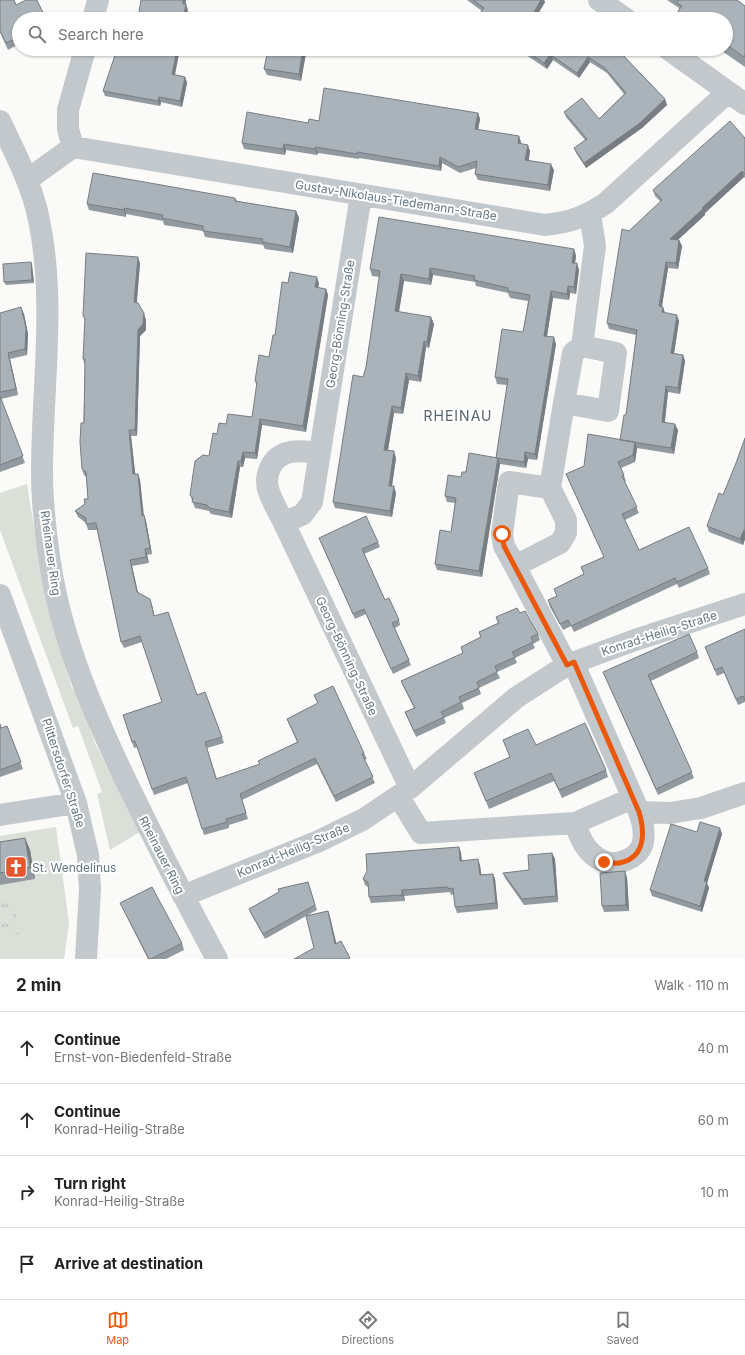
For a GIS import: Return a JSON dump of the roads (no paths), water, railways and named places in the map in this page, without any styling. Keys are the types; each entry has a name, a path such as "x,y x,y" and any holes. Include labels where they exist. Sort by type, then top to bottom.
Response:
{"street":[{"path":"95,12 98,0"},
{"path":"599,0 616,12"},
{"path":"27,180 73,147 68,130 68,110 83,56"},
{"path":"678,56 737,98"},
{"name":"Gustav-Nikolaus-Tiedemann-Straße","path":"73,147 545,225 569,223 590,214 606,203 737,98"},
{"name":"Rheinauer Ring","path":"0,121 27,180 39,219 48,288 42,473 51,570 62,619 81,680 107,741 183,896 217,959"},
{"name":"Georg-Bönning-Straße","path":"284,523 304,514 312,502 361,195"},
{"path":"515,566 560,543 566,533 566,520 550,488 573,353 582,346 595,246 590,214"},
{"path":"564,403 608,411 616,353 582,346"},
{"name":"Georg-Bönning-Straße","path":"319,453 300,450 286,452 273,460 267,474 268,491 284,523 404,793"},
{"path":"550,488 509,482 502,534 504,546 570,663 636,805 644,827 642,845 633,857 619,863 604,862 589,852 579,837 575,823"},
{"name":"Plittersdorfer Straße","path":"0,594 76,803 86,843 90,889 86,959"},
{"name":"Konrad-Heilig-Straße","path":"183,896 319,841 364,819 404,793 517,697 570,663 745,604"},
{"path":"404,793 421,833 575,823 636,805 670,813 701,808 745,793"},
{"path":"0,815 76,803"}],"place":[{"name":"St. Wendelinus","path":"16,867"}],"district":[{"name":"RHEINAU","path":"458,415"}]}
